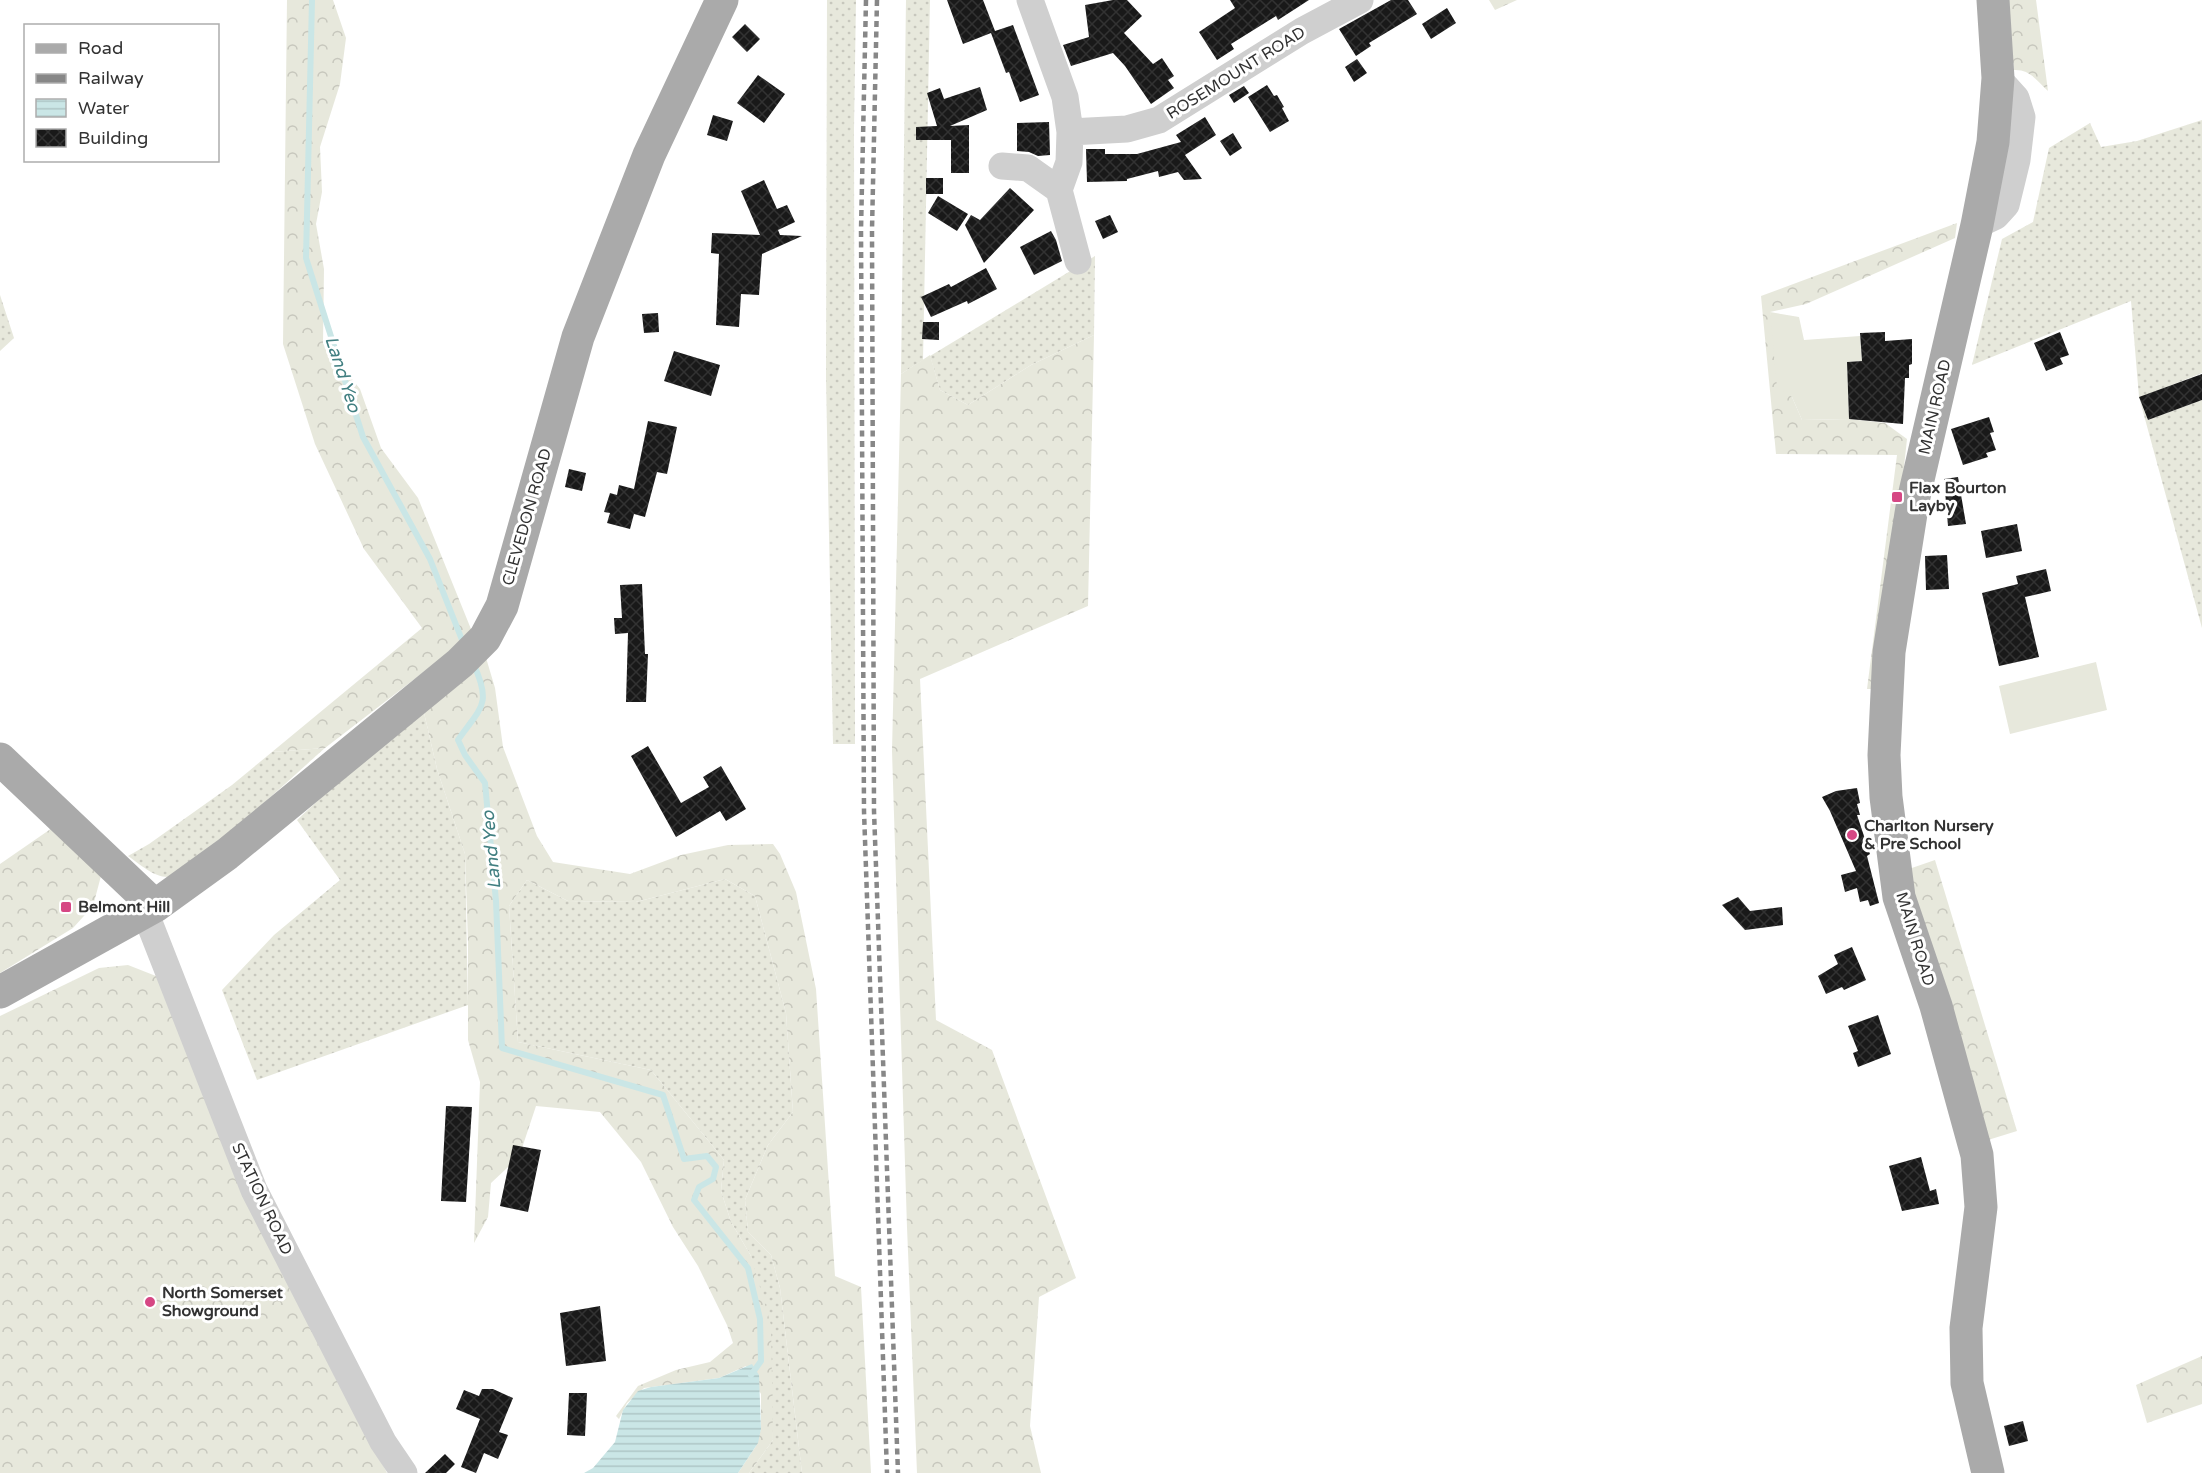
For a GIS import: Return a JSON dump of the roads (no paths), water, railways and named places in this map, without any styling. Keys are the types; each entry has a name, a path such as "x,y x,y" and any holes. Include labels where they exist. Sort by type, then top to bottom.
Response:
{"main road":[{"name":"CLEVEDON ROAD","path":"0,992 150,909 227,854 469,655 485,638 502,606 578,337 649,155 722,0"},
{"name":"MAIN ROAD","path":"1988,1473 1967,1383 1966,1328 1981,1207 1977,1155 1936,1006 1899,897 1886,797 1884,755 1889,652 1913,501 1994,142 1998,78 1993,0"},
{"path":"0,759 150,909"}],"street":[{"path":"1030,0 1065,97 1070,132 1069,162 1059,190 1078,261"},
{"name":"ROSEMOUNT ROAD","path":"1070,132 1127,129 1159,120 1302,31 1360,0"},
{"path":"1002,166 1028,168 1059,190"},
{"name":"STATION ROAD","path":"150,909 254,1190 383,1442 404,1473"}],"water":[{"path":"752,1364 759,1375 761,1429 758,1443 738,1473 584,1473 593,1468 615,1442 623,1410 638,1391 651,1387 719,1378"}],"waterway":[{"name":"Land Yeo","path":"312,0 306,258 363,437 430,559 464,645"},
{"name":"Land Yeo","path":"474,665 483,698 478,712 458,740 465,755 485,783 496,901 502,1048 663,1095 684,1159 707,1156 716,1167 713,1179 699,1187 694,1200 748,1268 760,1319 761,1361 751,1375"}],"railway":[{"path":"866,0 861,230 864,811 887,1473"},
{"path":"877,0 872,230 874,811 898,1473"}],"place":[{"name":"Flax Bourton Layby","path":"1897,497"},
{"name":"Charlton Nursery & Pre School","path":"1852,835"},
{"name":"Belmont Hill","path":"66,907"},
{"name":"North Somerset Showground","path":"150,1302"}]}
